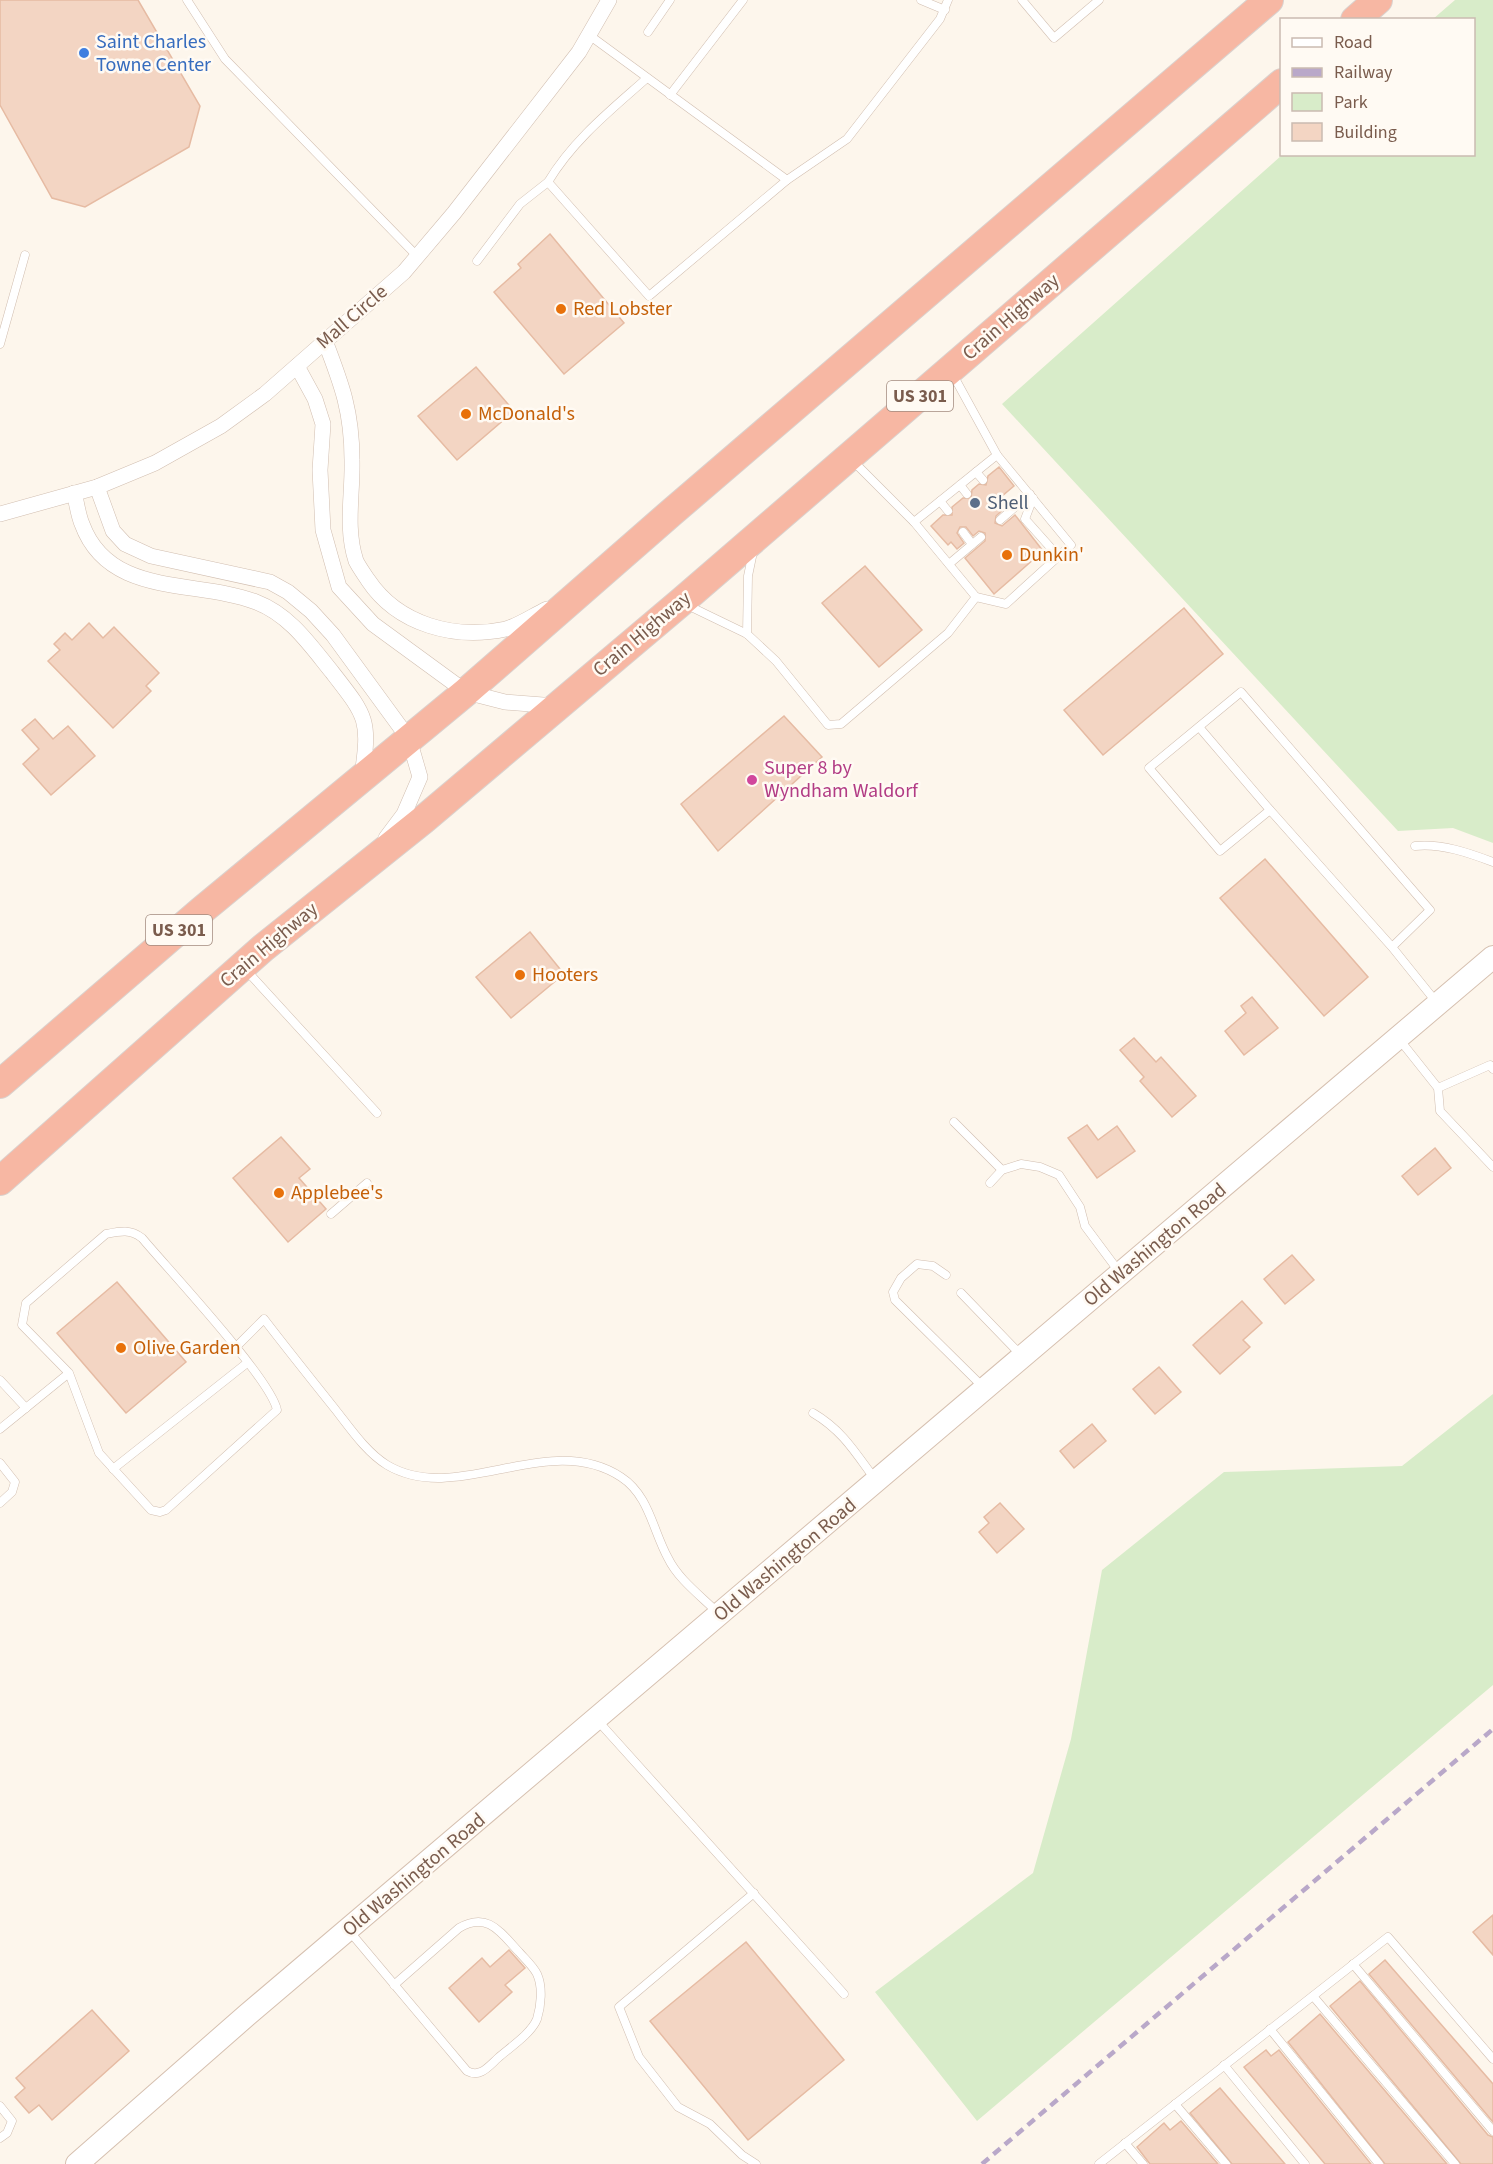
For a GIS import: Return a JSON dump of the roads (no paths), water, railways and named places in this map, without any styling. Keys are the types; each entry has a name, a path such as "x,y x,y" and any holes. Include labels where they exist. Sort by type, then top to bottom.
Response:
{"highway":[{"name":"US 301","path":"0,1084 201,911 466,692 579,592 1269,0"},
{"path":"1357,18 1378,0"},
{"name":"Crain Highway","path":"0,1181 243,966 681,602 1280,84"}],"main road":[{"name":"Old Washington Road","path":"77,2164 1493,957"}],"street":[{"name":"Mall Circle","path":"0,514 97,487 187,447 265,394 404,272 544,98 589,35 609,0"},
{"path":"325,341 346,395 352,461 350,527 356,561 390,605 420,622 444,631 480,633 509,628 579,592"},
{"path":"297,366 315,399 323,424 320,470 323,530 339,587 373,624 466,692 505,702 556,706"},
{"path":"97,487 113,531 125,544 150,556 270,582 302,603 333,635 409,739 420,777 404,814 366,866"},
{"path":"74,493 82,524 94,548 116,568 144,581 225,592 258,603 298,629 361,709 366,729 361,779"}],"lane":[{"path":"187,0 225,59 417,256"},
{"path":"648,32 670,0"},
{"path":"670,95 743,0"},
{"path":"921,0 945,10"},
{"path":"548,182 649,296 787,180 847,139 945,10 948,0"},
{"path":"1022,0 1054,38 1099,0"},
{"path":"589,35 787,180"},
{"path":"477,261 520,204 548,182 579,140 647,78"},
{"path":"0,344 26,255"},
{"path":"848,457 914,522 976,597 1006,604 1071,545 997,455 950,369"},
{"path":"914,522 997,455"},
{"path":"976,472 983,480"},
{"path":"960,485 967,494"},
{"path":"1000,520 1031,496"},
{"path":"1031,496 1025,519 1058,556"},
{"path":"940,501 948,511"},
{"path":"963,532 972,544"},
{"path":"747,634 748,576 757,536"},
{"path":"949,564 981,537"},
{"path":"681,602 747,634 776,661 828,725 834,726 841,724 948,633 976,597"},
{"path":"1270,810 1220,851 1149,768 1241,692 1430,910 1392,947"},
{"path":"1199,727 1392,947 1437,1004"},
{"path":"1415,846 1427,845 1458,850 1493,862"},
{"path":"243,966 377,1113"},
{"path":"1398,1038 1438,1088 1440,1112 1493,1167"},
{"path":"1438,1088 1492,1067"},
{"path":"954,1122 1002,1170"},
{"path":"990,1183 1002,1170 1021,1164 1040,1167 1059,1174 1080,1207 1084,1226 1120,1274"},
{"path":"331,1214 367,1184"},
{"path":"134,1232 142,1238 235,1348 275,1402 277,1410 166,1510 159,1512 151,1510 99,1453 69,1373 22,1325 26,1303 106,1234 134,1232"},
{"path":"946,1275 933,1266 917,1264 897,1285 893,1292 895,1300 985,1390"},
{"path":"961,1293 1023,1357"},
{"path":"235,1348 264,1319 356,1436 377,1457 395,1469 415,1476 444,1479 543,1462 589,1464 616,1474 633,1487 644,1503 668,1560 720,1615"},
{"path":"113,1469 248,1363"},
{"path":"0,1429 69,1373"},
{"path":"0,1380 26,1408"},
{"path":"813,1413 842,1434 855,1449 876,1482"},
{"path":"0,1463 15,1482 12,1492 0,1503"},
{"path":"597,1720 844,1994"},
{"path":"754,1893 619,2007 639,2057 678,2107 710,2124 742,2155 756,2164"},
{"path":"349,1931 394,1985 467,2071 472,2074 483,2072 534,2025 540,2009 540,1987 536,1973 496,1927 483,1922 472,1921 459,1928 394,1985"},
{"path":"1099,2164 1388,1937 1493,2059"},
{"path":"1353,1964 1493,2131"},
{"path":"1313,1996 1455,2164"},
{"path":"1270,2029 1379,2164"},
{"path":"1224,2065 1305,2164"},
{"path":"1175,2104 1226,2164"},
{"path":"0,2106 12,2121 7,2133 0,2138"},
{"path":"1125,2143 1143,2164"}],"railway":[{"path":"982,2164 1493,1729"}],"place":[{"name":"Saint Charles Towne Center","path":"84,53"},
{"name":"Red Lobster","path":"561,309"},
{"name":"McDonald's","path":"466,414"},
{"name":"Shell","path":"975,503"},
{"name":"Dunkin'","path":"1007,555"},
{"name":"Super 8 by Wyndham Waldorf","path":"752,780"},
{"name":"Hooters","path":"520,975"},
{"name":"Applebee's","path":"279,1193"},
{"name":"Olive Garden","path":"121,1348"}]}
